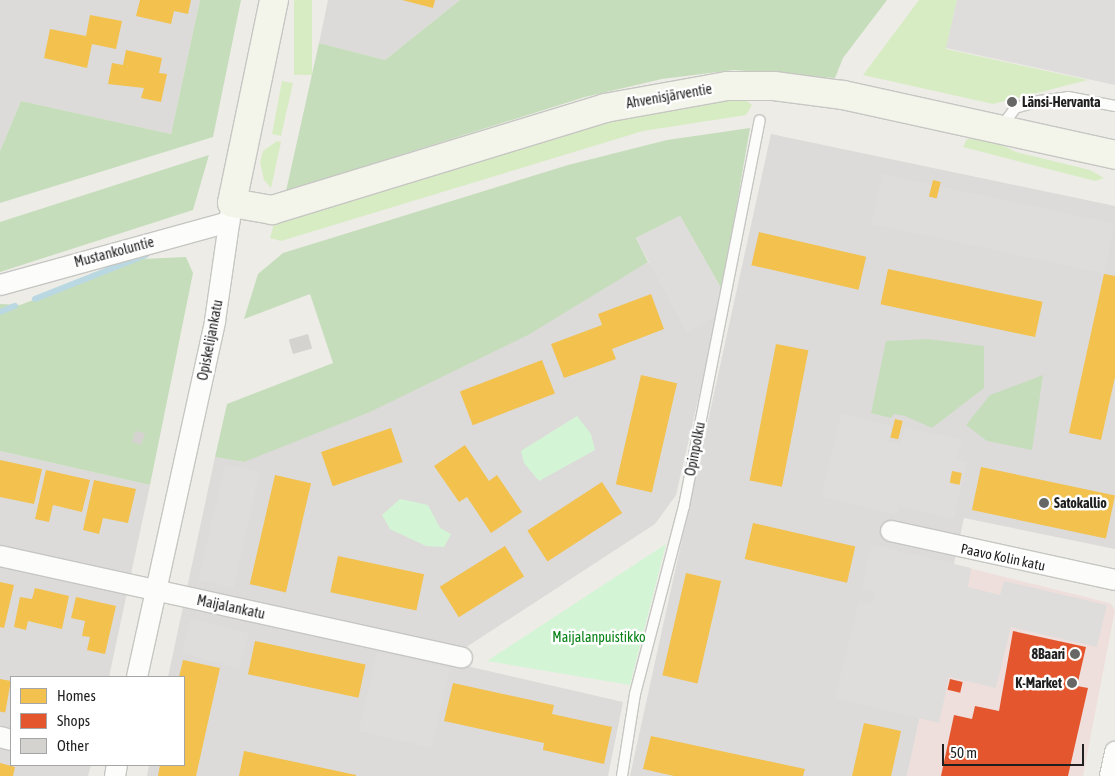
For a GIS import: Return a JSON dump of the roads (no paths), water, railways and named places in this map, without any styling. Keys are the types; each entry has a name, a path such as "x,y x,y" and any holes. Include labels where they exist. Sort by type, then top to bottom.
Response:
{"main road":[{"name":"Opiskelijankatu","path":"231,212 274,0"},
{"name":"Ahvenisjärventie","path":"231,212 272,210 605,108 726,86 774,86 843,95 1115,156"}],"street":[{"name":"Mustankoluntie","path":"0,285 231,212"},
{"name":"Opiskelijankatu","path":"137,676 215,321 231,212"},
{"name":"Paavo Kolin katu","path":"891,531 1115,580"},
{"name":"Maijalankatu","path":"0,556 462,658"},
{"path":"1110,776 1115,752"}],"lane":[{"path":"1000,130 1015,108 1040,101 1068,97 1115,106"},
{"name":"Opinpolku","path":"622,776 635,694 684,506 716,319 760,120"}],"waterway":[{"path":"35,299 146,255"},
{"path":"0,312 15,306"}],"place":[{"name":"Länsi-Hervanta","path":"1012,102"},
{"name":"Satokallio","path":"1044,503"},
{"name":"8Baari","path":"1075,654"},
{"name":"K-Market","path":"1072,683"}],"park label":[{"name":"Maijalanpuistikko","path":"599,637"}]}
